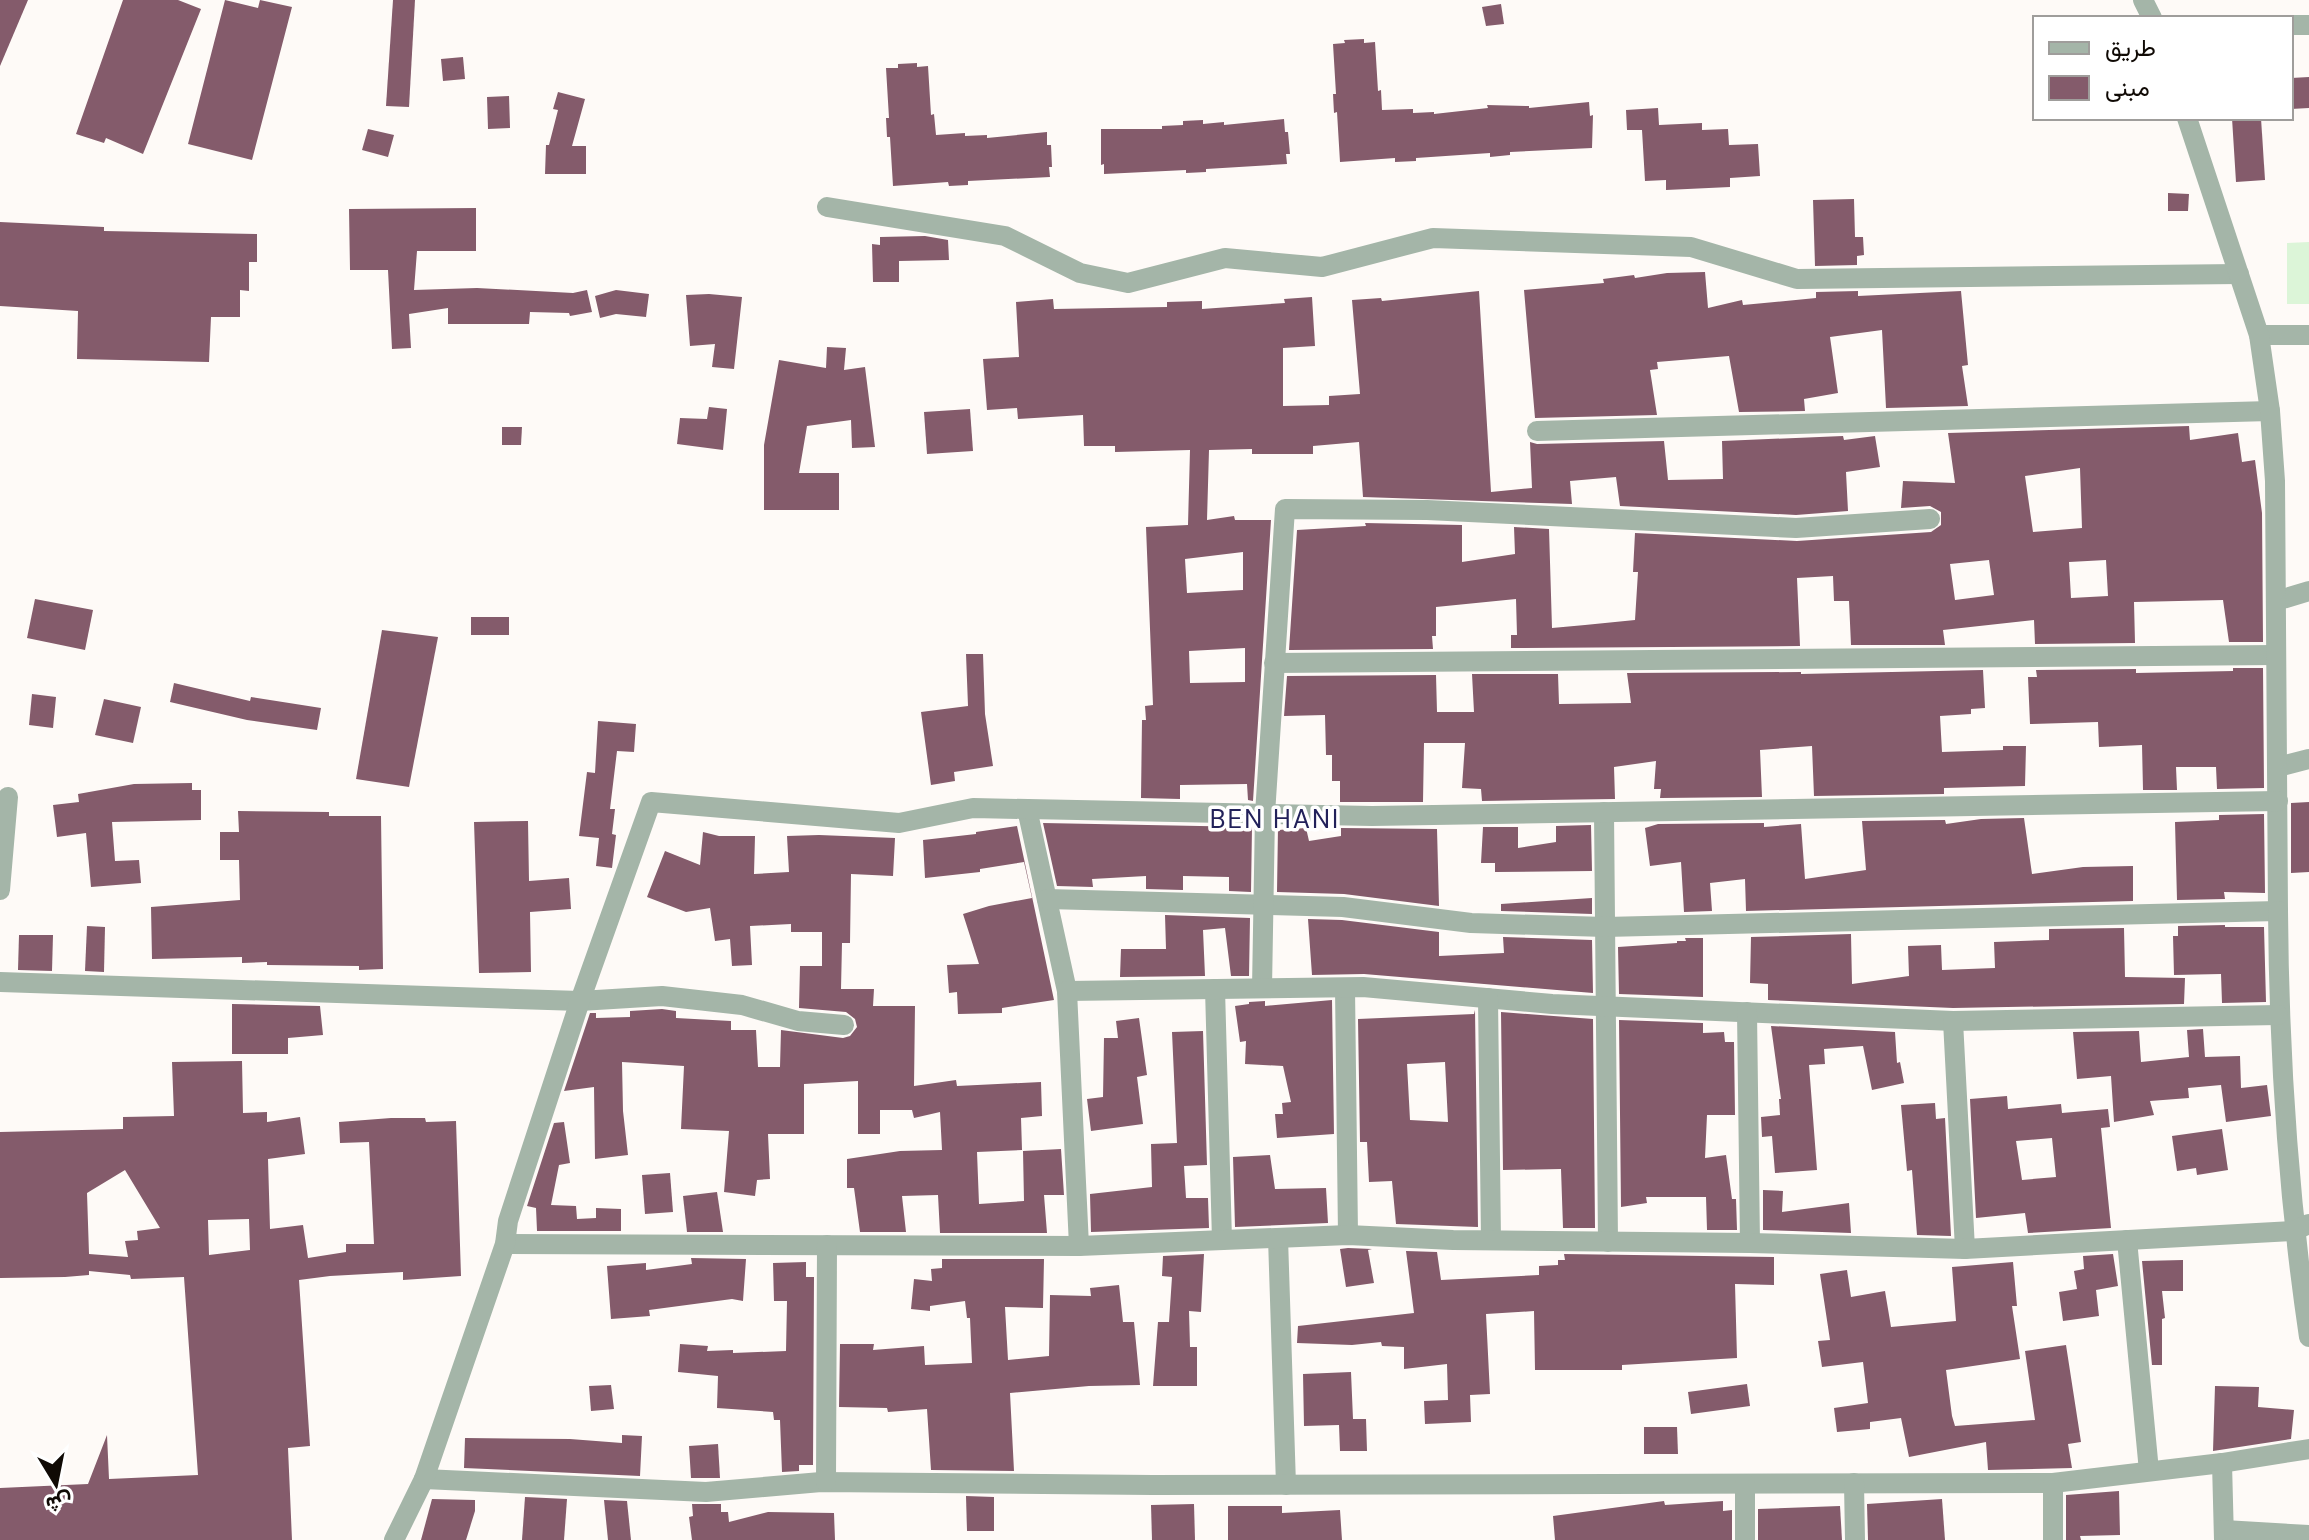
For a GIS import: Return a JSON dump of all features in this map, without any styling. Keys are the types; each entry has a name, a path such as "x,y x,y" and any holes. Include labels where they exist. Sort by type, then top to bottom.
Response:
{"street":[{"path":"2188,120 2259,335 2270,411 2275,481 2278,1015 2301,1227 2309,1337"},
{"path":"827,207 1005,236 1080,273 1128,283 1225,258 1322,267 1433,238 1691,247 1797,279 2239,274"},
{"path":"2259,335 2309,335"},
{"path":"1537,431 2270,411"},
{"path":"1262,988 1265,814 1285,509 1427,510 1796,528 1930,519"},
{"path":"2276,601 2309,591"},
{"path":"1274,663 2276,655"},
{"path":"2278,767 2309,759"},
{"path":"0,890 8,797"},
{"path":"394,1540 424,1479 505,1244 508,1221 580,1001 651,802 899,823 973,808 1372,816 2278,801"},
{"path":"1027,809 1067,991 1079,1246"},
{"path":"1604,812 1608,1242"},
{"path":"1047,899 1343,907 1471,923 1605,927 2278,911"},
{"path":"0,982 580,1001 662,996 742,1005 798,1021 844,1025"},
{"path":"1067,991 1345,988 1606,1006 1953,1021 2278,1015"},
{"path":"1345,988 1348,1235"},
{"path":"1215,989 1222,1240"},
{"path":"1488,998 1491,1240"},
{"path":"1747,1012 1750,1243"},
{"path":"1953,1021 1965,1249"},
{"path":"505,1244 1079,1246 1348,1235 1965,1249 2301,1227"},
{"path":"1278,1238 1286,1485"},
{"path":"2127,1240 2149,1471"},
{"path":"826,1482 827,1245"},
{"path":"424,1479 706,1492 826,1482 1286,1485 2053,1483 2222,1463 2309,1449"},
{"path":"2222,1463 2224,1535 2309,1535"},
{"path":"1854,1483 1855,1540"},
{"path":"2053,1483 2053,1540"},
{"path":"1745,1484 1745,1540"}],"green space":[{"path":"2309,242 2309,304 2287,304 2287,243"}],"building":[{"path":"0,0 28,0 0,66"},
{"path":"123,0 178,0 201,9 143,154 106,138 104,143 76,134"},
{"path":"225,0 258,8 260,0 292,7 252,160 188,144"},
{"path":"393,0 415,0 409,107 386,106"},
{"path":"1501,4 1504,24 1486,26 1482,7"},
{"path":"1364,39 1364,43 1375,42 1382,110 1413,109 1413,113 1434,114 1488,108 1487,105 1529,108 1589,102 1590,116 1593,115 1592,148 1510,152 1510,155 1490,157 1490,153 1416,158 1416,161 1395,162 1395,158 1340,162 1337,112 1334,113 1333,44"},
{"path":"463,57 465,79 443,81 441,59"},
{"path":"917,63 917,67 928,66 931,115 934,114 936,135 965,133 965,136 987,135 987,138 1047,132 1047,145 1051,145 1050,177 968,181 968,185 949,186 948,182 893,186 890,137 887,137 886,68"},
{"path":"2309,77 2309,108 2293,109 2293,78"},
{"path":"558,92 585,99 572,146 586,146 586,174 545,174 546,145 549,145 558,110 553,109"},
{"path":"509,96 510,128 488,129 487,97"},
{"path":"1658,108 1659,125 1702,123 1702,130 1728,129 1729,145 1758,144 1760,176 1730,178 1730,187 1666,190 1666,180 1645,181 1642,130 1627,130 1626,110"},
{"path":"1284,119 1290,154 1286,154 1287,164 1206,169 1206,172 1104,174 1104,164 1101,165 1101,129 1162,129 1162,126 1183,125 1183,121 1203,120 1203,124 1224,122 1224,125"},
{"path":"2232,120 2261,120 2265,180 2236,182"},
{"path":"368,129 394,135 388,157 362,150"},
{"path":"2168,193 2189,194 2188,211 2168,211"},
{"path":"1854,199 1855,237 1863,237 1864,255 1857,256 1857,265 1815,266 1813,200"},
{"path":"476,208 476,251 417,251 414,290 477,288 573,293 587,290 592,312 570,316 569,313 530,312 529,324 448,324 448,308 409,314 411,348 392,349 388,270 350,270 349,209"},
{"path":"0,222 104,227 104,231 257,234 257,262 249,262 249,291 240,290 240,317 211,317 209,362 77,359 78,311 0,306"},
{"path":"925,236 948,240 949,260 899,261 899,282 873,282 872,244 880,245 880,237"},
{"path":"1705,272 1708,308 1742,300 1743,305 1816,298 1816,292 1858,291 1858,296 1961,291 1968,365 1962,366 1968,406 1886,408 1882,330 1830,337 1838,393 1804,399 1805,411 1739,412 1729,356 1657,362 1658,369 1650,370 1657,415 1535,418 1524,290 1604,283 1603,279 1634,275 1635,278"},
{"path":"616,290 649,294 646,317 616,314 600,318 595,296"},
{"path":"1479,291 1491,492 1532,488 1530,442 1664,441 1668,480 1723,479 1722,441 1843,436 1844,440 1875,436 1880,467 1846,472 1848,511 1796,515 1620,506 1616,477 1570,481 1572,504 1363,497 1359,442 1313,446 1313,454 1252,454 1252,449 1209,450 1207,520 1234,516 1235,520 1271,520 1253,801 1248,800 1247,784 1180,785 1180,799 1141,798 1142,720 1146,720 1145,706 1153,705 1146,527 1188,525 1190,450 1115,452 1115,446 1084,446 1083,415 1018,419 1017,408 987,410 983,359 1019,357 1016,302 1053,299 1054,309 1167,307 1167,302 1202,301 1202,309 1285,303 1284,299 1312,297 1315,346 1283,348 1283,406 1329,405 1329,396 1360,394 1352,300 1381,298 1382,301","holes":["1243,552 1243,590 1187,593 1185,559","1245,648 1245,682 1190,683 1189,651"]},
{"path":"686,295 742,297 734,369 712,367 715,344 690,346"},
{"path":"827,347 846,348 844,370 865,367 875,447 852,448 851,420 807,426 799,473 839,473 839,510 764,510 764,445 779,360 826,368"},
{"path":"709,407 727,409 723,450 677,444 680,418 707,419"},
{"path":"970,409 973,451 927,454 924,412"},
{"path":"2189,426 2190,440 2238,433 2242,462 2255,460 2262,513 2263,642 2229,642 2223,600 2134,602 2135,643 2035,644 2034,620 1943,630 1945,645 1851,645 1849,601 1834,601 1833,576 1797,578 1800,646 1511,648 1511,635 1517,635 1516,599 1436,607 1433,649 1289,650 1297,530 1366,526 1365,523 1462,525 1462,562 1515,554 1514,527 1549,529 1552,628 1635,620 1638,572 1633,572 1635,533 1797,541 1931,532 1941,525 1941,512 1930,506 1901,508 1903,481 1955,483 1948,433","holes":["2080,468 2082,528 2033,532 2025,476","1989,560 1994,595 1955,600 1950,564","2106,560 2108,596 2071,598 2069,562"]},
{"path":"502,427 522,427 521,445 502,445"},
{"path":"35,599 93,610 85,650 27,638"},
{"path":"471,617 509,617 509,635 471,635"},
{"path":"382,630 438,637 409,787 356,779"},
{"path":"966,654 983,654 985,714 993,766 954,772 955,781 931,785 921,712 968,706"},
{"path":"2233,668 2263,668 2264,788 2217,789 2216,767 2176,767 2177,790 2143,790 2142,745 2099,747 2098,722 2030,724 2028,677 2037,677 2036,670 2136,669 2136,673 2233,671"},
{"path":"1983,670 1985,708 1971,709 1971,714 1940,716 1942,752 2026,746 2025,786 1944,788 1944,794 1814,796 1812,746 1760,750 1762,797 1660,798 1661,789 1654,789 1656,761 1614,767 1615,799 1482,801 1481,789 1462,788 1465,743 1424,743 1423,802 1340,802 1340,781 1332,781 1332,755 1326,755 1325,715 1284,716 1287,676 1436,675 1437,712 1474,712 1472,674 1558,674 1559,704 1631,703 1627,673 1801,674"},
{"path":"174,683 250,701 251,697 321,708 317,730 247,720 170,702"},
{"path":"32,694 56,697 53,728 29,725"},
{"path":"104,699 141,707 133,743 95,735"},
{"path":"598,721 636,724 634,752 617,751 610,809 615,809 612,834 616,835 612,868 596,866 599,838 579,836 587,772 595,773"},
{"path":"192,783 192,790 201,790 201,820 112,822 115,861 139,860 141,883 91,887 86,833 57,837 53,805 79,802 78,794 134,784"},
{"path":"2309,802 2309,872 2291,873 2291,803"},
{"path":"238,811 381,816 383,969 242,963 242,957 152,959 151,907 240,900 239,860 220,860 220,832 239,832"},
{"path":"2264,814 2265,893 2224,892 2225,899 2177,900 2175,822 2219,820 2219,815"},
{"path":"2024,818 2032,874 2083,867 2133,866 2133,901 1746,911 1745,879 1710,883 1712,911 1684,912 1681,862 1650,866 1645,828 1658,824 1764,823 1764,827 1801,824 1805,879 1866,870 1862,821 1945,820 1946,824"},
{"path":"528,821 529,881 569,878 571,909 530,912 531,972 479,973 474,822"},
{"path":"1043,823 1252,827 1251,892 1229,891 1229,877 1183,876 1183,890 1146,889 1146,876 1092,879 1093,887 1057,886"},
{"path":"1591,825 1592,871 1495,872 1495,863 1481,863 1483,827 1518,827 1518,848 1556,842 1556,826"},
{"path":"1017,826 1054,1000 1002,1008 1002,1013 958,1014 957,992 949,993 947,965 979,964 963,914 1032,898 1024,862 980,869 980,872 925,878 923,840"},
{"path":"1278,827 1278,830 1306,828 1309,841 1341,836 1341,828 1437,829 1439,906 1344,894 1277,892"},
{"path":"703,832 719,836 755,836 754,874 789,872 787,836 895,838 893,876 851,874 850,943 842,943 841,989 874,989 873,1006 915,1006 914,1086 956,1080 957,1086 1041,1082 1042,1116 1021,1118 1022,1150 977,1152 979,1204 1024,1201 1023,1151 1061,1149 1064,1195 1044,1195 1047,1233 940,1233 938,1195 902,1196 906,1232 860,1232 854,1188 847,1188 847,1159 900,1151 942,1150 940,1112 914,1118 912,1110 880,1110 880,1134 858,1134 858,1081 804,1084 804,1134 768,1134 770,1179 757,1180 755,1196 724,1192 729,1131 681,1129 684,1066 622,1062 628,1155 595,1159 594,1087 564,1091 590,1013 596,1013 596,1018 630,1017 630,1011 662,1009 676,1011 676,1018 731,1021 731,1030 756,1030 758,1067 780,1067 781,1030 843,1038 850,1036 857,1027 855,1019 846,1012 799,1008 800,966 822,966 822,932 791,932 791,924 750,926 752,965 732,966 730,939 715,941 710,908 686,912 647,897 665,851 700,865"},
{"path":"1592,898 1592,914 1501,911 1501,904"},
{"path":"1165,915 1250,918 1249,976 1231,976 1225,928 1203,930 1205,976 1120,977 1121,949 1166,949"},
{"path":"1308,919 1439,932 1439,956 1504,953 1503,937 1592,940 1593,993 1364,974 1312,975"},
{"path":"87,926 105,927 104,972 85,971"},
{"path":"2178,926 2264,927 2266,1002 2222,1003 2221,974 2174,975 2173,936 2178,936"},
{"path":"2124,928 2125,977 2185,978 2184,1004 1953,1008 1768,1000 1768,984 1750,983 1751,937 1851,934 1852,984 1909,976 1908,946 1941,945 1942,970 1995,968 1994,942 2049,940 2049,929"},
{"path":"19,935 53,935 52,971 18,970"},
{"path":"1685,938 1703,938 1703,997 1619,994 1618,947 1677,943 1686,941"},
{"path":"1332,1000 1334,1134 1277,1138 1275,1114 1283,1114 1282,1103 1291,1102 1283,1066 1245,1064 1246,1041 1240,1042 1235,1006 1265,1001 1265,1006"},
{"path":"232,1004 320,1006 323,1035 288,1038 288,1054 232,1054"},
{"path":"1475,1010 1478,1227 1396,1224 1392,1181 1369,1182 1367,1142 1360,1142 1358,1019 1474,1014","holes":["1445,1062 1448,1122 1410,1120 1407,1064"]},
{"path":"1501,1012 1593,1019 1595,1228 1563,1228 1561,1169 1503,1170"},
{"path":"1139,1018 1147,1075 1137,1077 1143,1124 1091,1131 1087,1099 1103,1097 1104,1038 1118,1038 1116,1021"},
{"path":"1619,1020 1703,1023 1703,1033 1724,1032 1725,1042 1734,1042 1735,1115 1707,1115 1705,1158 1726,1155 1732,1199 1736,1199 1737,1230 1707,1230 1706,1197 1646,1197 1647,1203 1621,1207"},
{"path":"1771,1026 1895,1032 1897,1063 1900,1062 1904,1083 1872,1090 1863,1046 1824,1049 1825,1064 1809,1065 1817,1170 1775,1173 1772,1136 1762,1137 1761,1117 1780,1115 1781,1099"},
{"path":"2203,1029 2205,1057 2240,1056 2241,1088 2267,1085 2271,1116 2226,1122 2221,1085 2188,1088 2189,1098 2150,1101 2154,1115 2114,1122 2111,1076 2077,1079 2073,1032 2139,1031 2141,1062 2189,1057 2187,1030"},
{"path":"1203,1031 1207,1165 1184,1166 1186,1198 1208,1198 1209,1228 1091,1232 1090,1194 1152,1187 1151,1144 1177,1143 1172,1032"},
{"path":"242,1061 243,1113 267,1112 267,1122 300,1117 305,1154 268,1159 270,1229 303,1225 308,1258 346,1252 346,1244 374,1244 369,1142 340,1143 339,1122 391,1118 456,1121 461,1276 403,1280 403,1272 299,1280 310,1446 288,1448 292,1540 0,1540 0,1488 88,1484 107,1435 109,1479 198,1475 184,1277 131,1279 130,1275 89,1271 89,1275 65,1277 0,1278 0,1132 123,1129 123,1117 174,1116 172,1062","holes":["125,1170 160,1228 137,1231 138,1240 125,1241 128,1257 89,1254 87,1193","249,1219 250,1250 209,1255 208,1220"]},
{"path":"2007,1096 2008,1109 2061,1104 2062,1113 2108,1109 2110,1127 2101,1128 2111,1228 2028,1233 2025,1213 1976,1218 1970,1099","holes":["2052,1138 2056,1177 2022,1180 2016,1141"]},
{"path":"1935,1103 1936,1119 1945,1118 1951,1236 1917,1235 1912,1170 1907,1171 1901,1105"},
{"path":"564,1122 570,1163 559,1165 551,1205 576,1206 577,1219 596,1218 596,1208 621,1209 621,1231 537,1231 536,1208 527,1206 554,1123"},
{"path":"2222,1129 2228,1170 2197,1175 2196,1168 2177,1171 2172,1136"},
{"path":"1270,1155 1275,1189 1326,1188 1328,1223 1235,1227 1233,1157"},
{"path":"670,1173 673,1212 645,1214 642,1175"},
{"path":"1763,1190 1783,1191 1782,1212 1849,1203 1851,1233 1763,1230"},
{"path":"717,1192 723,1232 687,1232 683,1196"},
{"path":"1340,1249 1372,1249 1368,1250 1374,1283 1346,1287"},
{"path":"1406,1251 1437,1252 1441,1280 1539,1275 1539,1266 1558,1265 1558,1260 1565,1260 1564,1254 1774,1257 1774,1285 1735,1284 1737,1358 1622,1365 1622,1370 1535,1370 1534,1311 1486,1314 1490,1394 1470,1395 1471,1422 1425,1424 1424,1401 1448,1400 1447,1364 1404,1369 1404,1347 1382,1346 1381,1342 1352,1345 1297,1343 1298,1326 1414,1313"},
{"path":"1204,1254 1201,1312 1189,1311 1190,1347 1197,1347 1197,1386 1153,1386 1158,1322 1169,1322 1172,1277 1162,1276 1163,1256"},
{"path":"2113,1254 2118,1286 2096,1290 2099,1316 2063,1321 2059,1292 2077,1289 2074,1271 2084,1269 2083,1256"},
{"path":"691,1258 746,1259 743,1301 732,1299 649,1310 650,1316 611,1319 607,1266 646,1263 646,1270 692,1264"},
{"path":"942,1259 1044,1259 1043,1308 1005,1307 1008,1360 1049,1356 1050,1295 1091,1296 1090,1288 1119,1285 1123,1322 1134,1322 1140,1385 1010,1393 1014,1471 931,1470 927,1409 888,1412 887,1408 839,1407 840,1344 874,1344 873,1350 924,1346 925,1365 972,1363 970,1318 967,1318 965,1301 930,1306 930,1311 911,1309 914,1279 932,1281 931,1269 942,1268"},
{"path":"2183,1260 2183,1291 2162,1291 2165,1318 2162,1319 2162,1365 2152,1365 2142,1261"},
{"path":"806,1262 806,1277 814,1277 813,1465 799,1465 799,1471 782,1472 780,1420 774,1420 773,1412 717,1408 718,1376 678,1372 680,1344 708,1346 707,1351 733,1350 733,1353 786,1351 787,1301 774,1301 773,1263"},
{"path":"2013,1262 2017,1306 2012,1306 2020,1359 1946,1370 1952,1416 1955,1426 2035,1420 2025,1351 2066,1345 2081,1442 2068,1444 2072,1468 1988,1470 1986,1442 1909,1457 1901,1418 1870,1422 1870,1429 1837,1432 1834,1408 1868,1403 1863,1362 1822,1367 1818,1341 1830,1340 1820,1274 1847,1270 1851,1297 1885,1291 1891,1327 1956,1321 1952,1267"},
{"path":"1351,1372 1353,1419 1366,1419 1367,1451 1340,1451 1339,1425 1304,1426 1303,1374"},
{"path":"1747,1384 1750,1406 1691,1414 1688,1392"},
{"path":"611,1385 614,1409 591,1411 589,1386"},
{"path":"2215,1386 2259,1387 2258,1407 2294,1410 2291,1439 2213,1451"},
{"path":"1644,1427 1677,1427 1678,1454 1644,1454"},
{"path":"622,1435 642,1436 640,1476 464,1468 465,1438 622,1443"},
{"path":"718,1444 720,1478 691,1478 689,1446"},
{"path":"2119,1491 2120,1535 2080,1536 2081,1540 2066,1540 2066,1495"},
{"path":"966,1496 994,1497 994,1531 967,1531"},
{"path":"525,1497 567,1499 564,1540 522,1540"},
{"path":"432,1499 475,1500 475,1511 466,1540 421,1540"},
{"path":"1942,1499 1945,1540 1868,1540 1867,1504"},
{"path":"604,1500 627,1501 631,1540 608,1540"},
{"path":"1664,1501 1665,1505 1723,1501 1723,1511 1732,1510 1732,1540 1555,1540 1553,1516"},
{"path":"692,1504 721,1504 721,1512 728,1512 729,1522 768,1512 834,1513 835,1540 692,1540 689,1517 693,1516"},
{"path":"1194,1504 1195,1540 1152,1540 1151,1505"},
{"path":"1228,1506 1282,1506 1282,1513 1340,1510 1342,1540 1228,1540"},
{"path":"1840,1506 1842,1540 1758,1540 1758,1509"}],"district":[{"name":"BEN HANI","path":"1275,819"}]}
